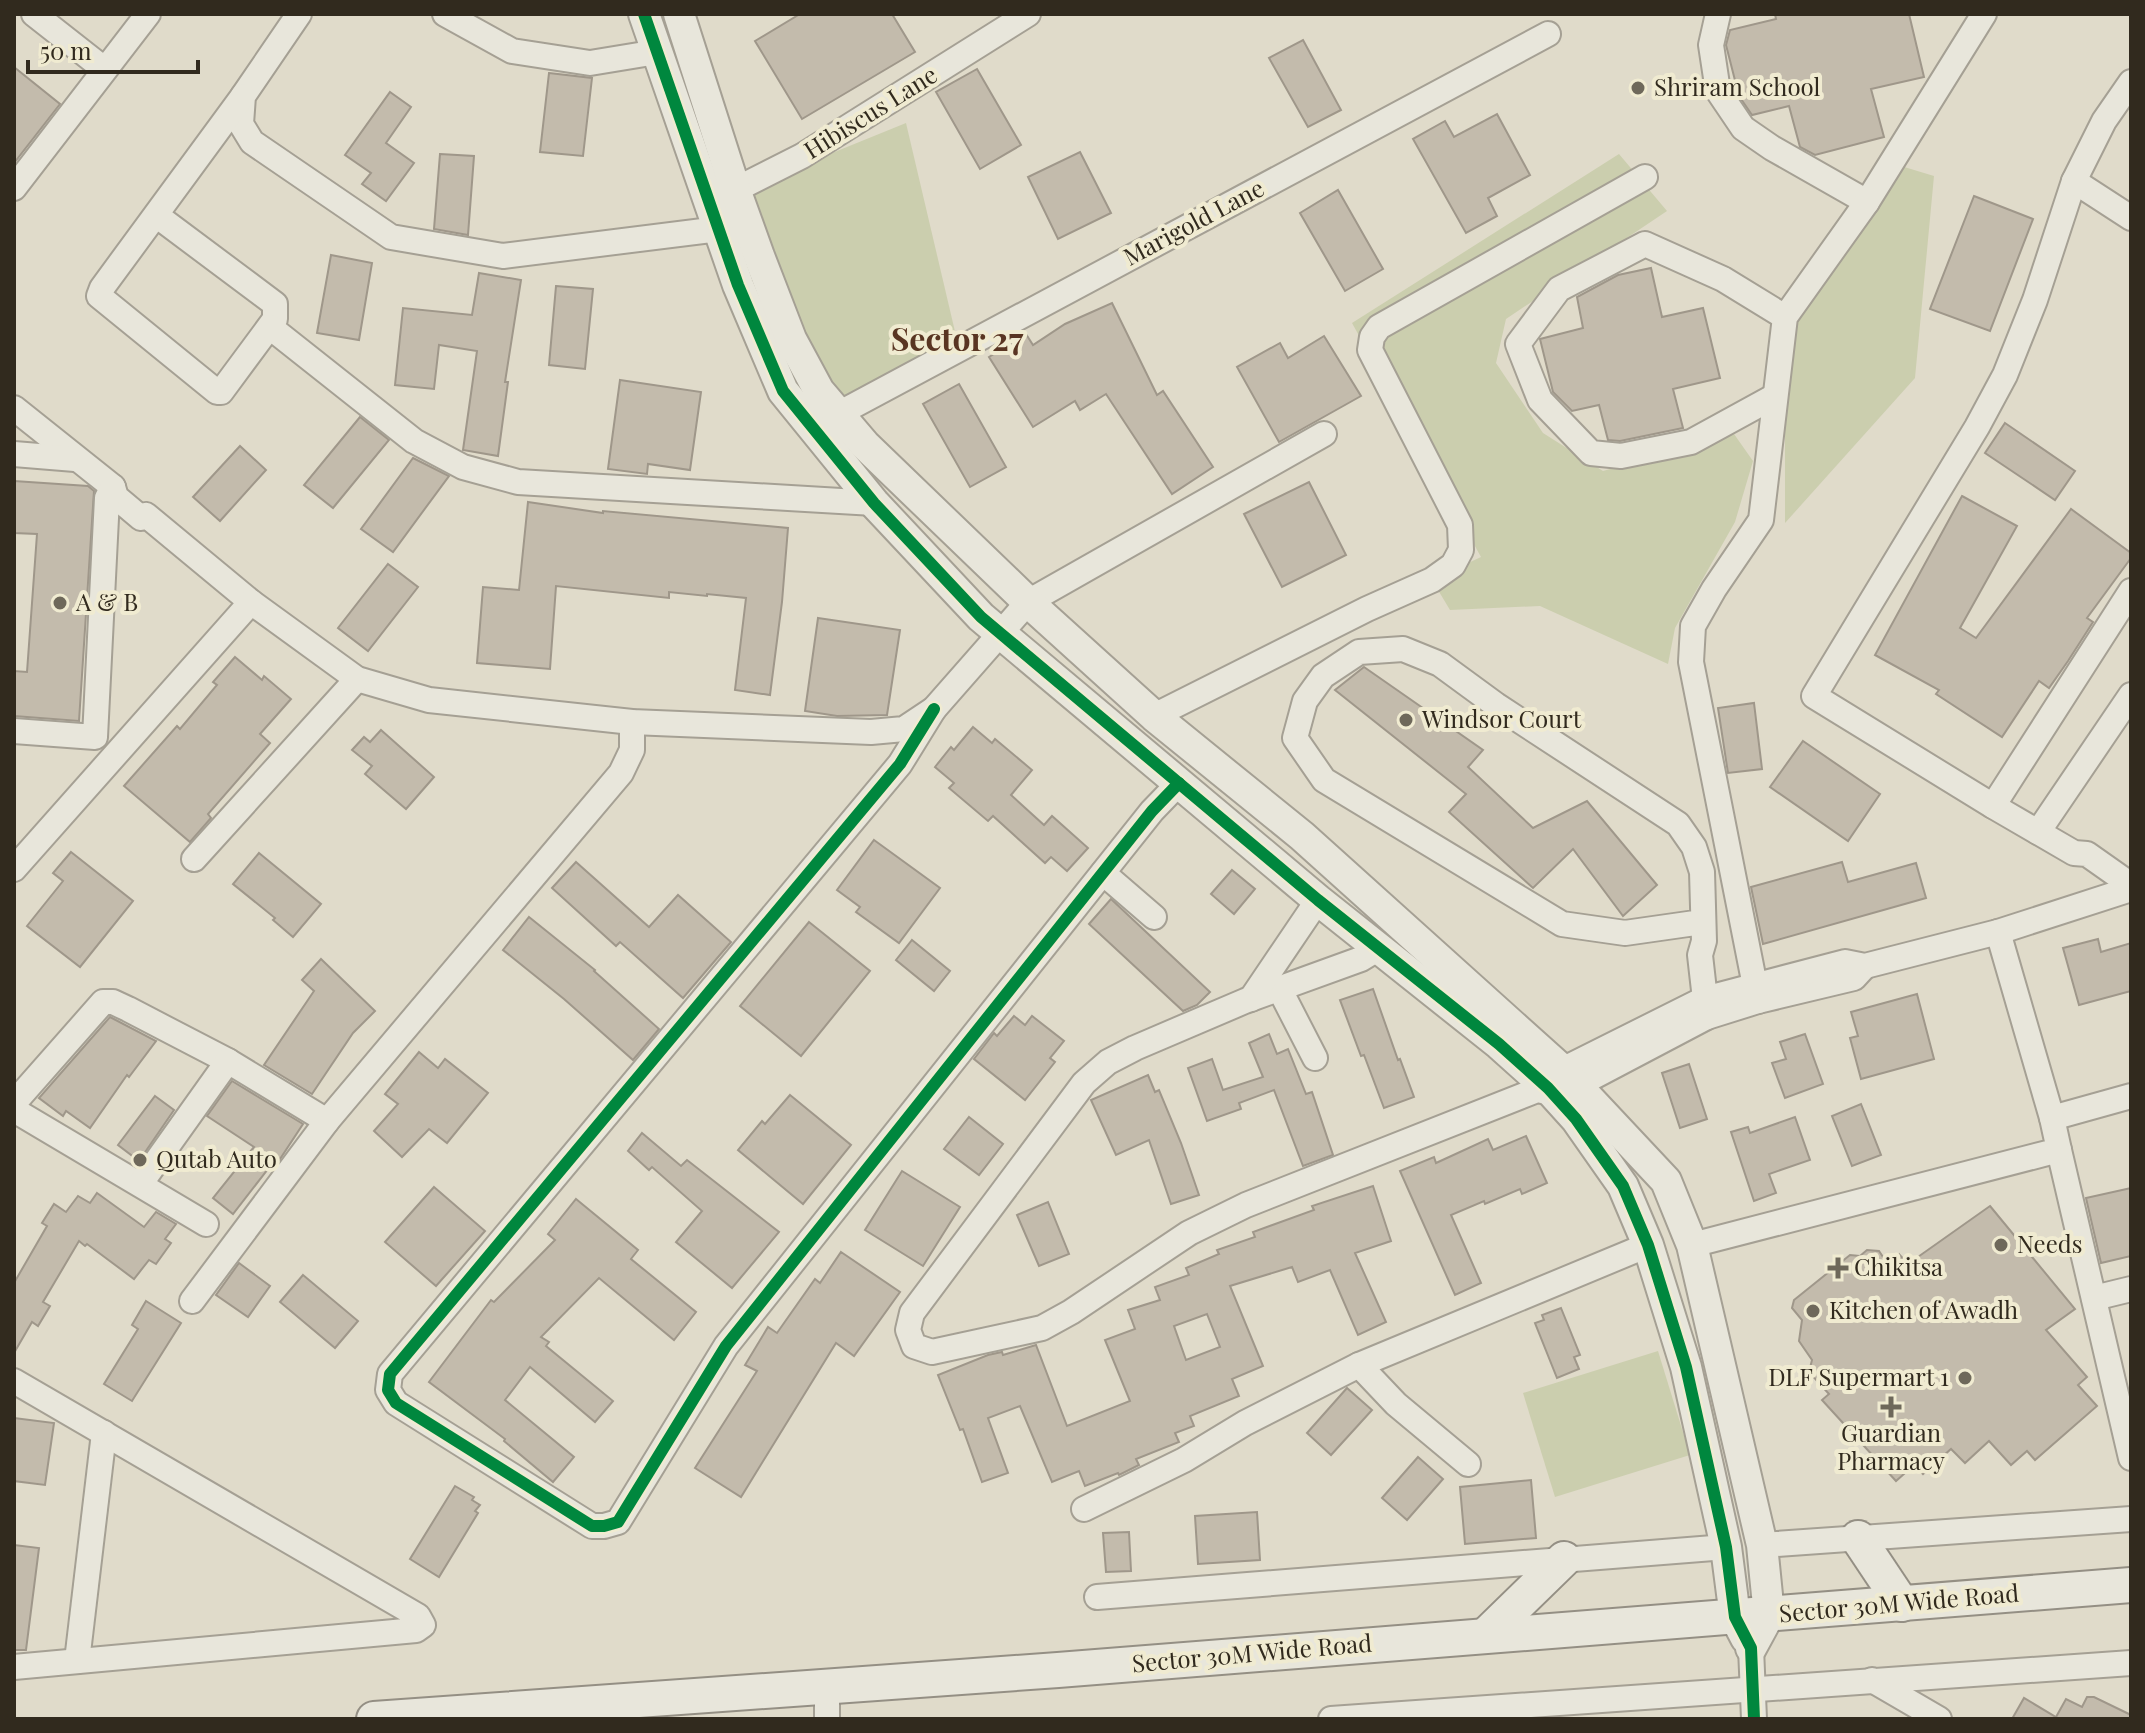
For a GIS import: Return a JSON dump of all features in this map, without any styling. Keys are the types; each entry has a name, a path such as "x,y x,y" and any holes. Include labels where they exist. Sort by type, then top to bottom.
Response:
{"main road":[{"path":"1858,1538 1902,1604"},
{"path":"1486,1635 1564,1559"},
{"name":"Sector 30M Wide Road","path":"374,1719 827,1703 1486,1635 2131,1585"}],"street":[{"path":"34,14 104,69"},
{"path":"14,188 148,14"},
{"path":"156,215 275,304 275,319 224,390 217,392 99,296 102,288 243,96 299,14"},
{"path":"445,14 512,51 590,63 657,52"},
{"path":"644,14 721,208 819,391 865,445 1028,602 1154,716 1302,836 1553,1084 1666,1181 1692,1245 1762,1545 1769,1615 1751,1648"},
{"path":"679,14 738,285 783,391 874,503 981,617 1318,900 1553,1084 1623,1186 1648,1245 1686,1367 1726,1547 1735,1617 1751,1648 1754,1719"},
{"name":"Hibiscus Lane","path":"721,208 1028,14"},
{"path":"1718,14 1711,45 1718,91 1743,128 1867,202"},
{"path":"1757,993 1691,662 1693,626 1761,520 1785,317 1867,202 1984,14"},
{"name":"Marigold Lane","path":"840,413 1548,34"},
{"path":"2125,890 2078,866 2074,853 1814,696 1977,427 2005,375 2035,300 2074,181 2104,121 2131,82"},
{"path":"243,96 241,124 252,142 391,237 503,256 721,208"},
{"path":"1154,716 1367,609 1432,580 1453,565 1461,550 1460,525 1370,350 1372,337 1379,327 1645,177"},
{"path":"2074,181 2131,218"},
{"path":"1775,396 1691,442 1621,456 1591,453 1540,400 1518,344 1559,289 1645,244 1723,279 1785,317"},
{"path":"270,327 414,441 463,467 518,482 874,503"},
{"path":"14,408 113,487 123,486 149,506 146,515 251,602 357,679 429,700 632,722 871,732 904,729 934,709"},
{"path":"1179,783 1152,811 726,1346 618,1522 592,1526 396,1403 388,1390 390,1374 900,764 934,709 1028,602 1324,434"},
{"path":"14,454 75,459"},
{"path":"14,731 95,737 107,498 113,487"},
{"path":"1993,806 2131,591"},
{"path":"14,869 251,602"},
{"path":"1703,931 1625,933 1562,924 1324,780 1295,738 1305,701 1323,676 1359,652 1403,649 1440,664 1496,705 1678,824 1694,847 1702,872 1703,931 1700,955 1712,1006"},
{"path":"194,859 357,679"},
{"path":"2038,832 2131,695"},
{"path":"192,1301 327,1121 621,773 632,750 632,722"},
{"path":"1103,873 1154,917"},
{"path":"1379,948 1361,959 1251,999 1108,1062 1084,1083 912,1313 908,1330 914,1346 932,1352 1042,1328 1189,1233 1246,1205 1553,1084 1712,1006 1757,993 1854,978 1865,966 1998,932 2125,890"},
{"path":"1251,999 1318,900"},
{"path":"1998,932 2052,1118 2131,1458"},
{"path":"1280,990 1315,1058"},
{"path":"14,1103 103,1002 113,1002 228,1061 327,1121"},
{"path":"141,1183 228,1061"},
{"path":"2052,1118 2131,1096"},
{"path":"14,1110 206,1224"},
{"path":"1692,1245 2059,1150"},
{"path":"1084,1509 1184,1460 1245,1423 1359,1365 1648,1245"},
{"path":"2094,1298 2131,1289"},
{"path":"1359,1365 1396,1404 1468,1464"},
{"path":"14,1381 418,1616 423,1625 416,1630 14,1667"},
{"path":"77,1661 104,1433"},
{"path":"1762,1545 2131,1519"},
{"path":"1097,1597 1726,1547"},
{"path":"1331,1719 2131,1663"},
{"path":"1872,1680 1939,1719"}],"green space":[{"path":"906,123 957,340 840,413 736,192"},
{"path":"1619,154 1667,211 1506,319 1496,363 1543,433 1603,471 1734,434 1753,461 1735,522 1675,628 1668,664 1540,606 1450,610 1432,580 1481,557 1352,323"},
{"path":"1891,163 1934,176 1915,378 1785,523 1785,336"},
{"path":"1658,1351 1690,1455 1555,1497 1523,1393"}],"building":[{"path":"800,14 892,14 915,52 802,119 755,41"},
{"path":"1775,14 1909,14 1924,77 1871,89 1884,137 1815,155 1800,147 1789,106 1752,115 1739,96 1726,45 1730,30 1776,19"},
{"path":"1303,40 1341,110 1308,127 1269,58"},
{"path":"14,67 60,104 14,163"},
{"path":"977,69 1021,145 980,169 936,92"},
{"path":"549,73 592,78 583,156 540,152"},
{"path":"390,92 411,107 386,143 414,163 386,201 362,184 371,173 345,155"},
{"path":"1497,114 1530,175 1488,198 1497,216 1466,233 1413,139 1445,121 1454,137"},
{"path":"1080,152 1111,213 1058,239 1028,177"},
{"path":"440,154 474,156 468,235 434,229"},
{"path":"1338,190 1383,269 1345,291 1300,213"},
{"path":"1974,196 2033,219 1990,331 1930,309"},
{"path":"331,255 372,263 359,340 317,333"},
{"path":"1651,268 1662,317 1703,308 1720,378 1673,389 1683,428 1620,441 1608,440 1599,405 1572,411 1553,392 1540,339 1583,328 1577,297 1618,275"},
{"path":"479,273 521,280 505,382 508,382 498,456 463,450 477,351 439,345 434,389 395,385 403,308 472,315"},
{"path":"556,286 593,289 585,369 549,365"},
{"path":"1112,303 1157,395 1163,391 1213,467 1172,494 1106,394 1080,410 1075,401 1033,427 989,357 1026,334 1033,345 1065,324"},
{"path":"1324,336 1361,396 1279,442 1237,367 1280,343 1288,358"},
{"path":"620,380 701,392 690,470 648,464 647,474 608,469"},
{"path":"959,384 1006,467 970,487 923,404"},
{"path":"360,417 389,440 333,508 304,485"},
{"path":"2005,423 2075,471 2055,500 1985,453"},
{"path":"240,446 266,470 220,521 193,497"},
{"path":"413,458 449,476 393,552 361,529"},
{"name":"A & B","path":"14,481 88,486 94,491 79,721 14,716 14,671 27,672 37,534 14,533"},
{"path":"1309,482 1346,555 1282,587 1244,514"},
{"path":"1962,496 2017,526 1960,628 1976,638 2071,509 2131,553 2131,558 2087,618 2093,622 2068,661 2049,688 2039,681 2002,737 1936,694 1939,690 1875,655"},
{"path":"528,502 603,513 788,528 770,695 735,690 746,598 669,592 669,598 556,586 550,669 477,663 483,587 519,590"},
{"path":"388,564 418,587 368,651 338,628"},
{"path":"818,618 900,630 887,715 837,716 805,711"},
{"path":"235,657 291,699 260,734 270,743 208,814 211,818 190,842 124,786 177,726 180,729 217,685 213,682"},
{"path":"1364,667 1483,750 1468,767 1533,828 1587,801 1657,885 1623,916 1573,849 1533,888 1449,812 1466,794 1335,690"},
{"path":"1754,703 1762,769 1728,773 1718,708"},
{"path":"973,727 992,743 995,739 1032,770 1011,795 1044,825 1052,816 1088,848 1067,871 1051,857 1045,863 993,816 988,821 949,788 954,783 935,767"},
{"path":"381,730 434,777 406,809 365,774 372,766 352,750 364,737 370,742"},
{"path":"1803,741 1880,794 1848,841 1770,787"},
{"path":"874,840 940,888 899,943 856,912 860,907 837,890"},
{"path":"71,852 133,901 80,967 27,926 63,881 53,873"},
{"path":"259,853 321,904 293,937 233,884"},
{"path":"576,862 649,927 678,895 731,942 683,998 620,942 616,946 552,888"},
{"path":"1842,862 1848,882 1916,863 1926,898 1763,944 1751,887"},
{"path":"1232,870 1255,889 1234,914 1211,894"},
{"path":"1111,899 1210,992 1197,1005 1183,1011 1089,924"},
{"path":"529,917 595,970 659,1029 633,1060 503,950"},
{"path":"809,922 870,971 801,1056 740,1006"},
{"path":"2098,939 2101,952 2131,943 2131,991 2079,1005 2063,948"},
{"path":"912,940 950,971 934,991 896,960"},
{"path":"321,959 375,1011 353,1033 312,1094 264,1065 314,991 302,980"},
{"path":"1373,989 1414,1097 1384,1108 1340,1000"},
{"path":"1917,994 1934,1059 1861,1079 1850,1038 1858,1036 1851,1012"},
{"path":"1014,1016 1025,1025 1032,1016 1064,1041 1050,1058 1055,1062 1025,1100 974,1059 994,1033 997,1036"},
{"path":"110,1017 156,1041 129,1077 127,1075 90,1128 66,1111 63,1116 39,1098"},
{"path":"1269,1034 1277,1054 1288,1049 1306,1094 1312,1092 1333,1155 1303,1166 1274,1090 1239,1103 1241,1109 1207,1121 1188,1068 1212,1059 1223,1090 1263,1077 1249,1043"},
{"path":"1805,1034 1823,1084 1785,1098 1772,1063 1786,1059 1780,1042"},
{"path":"419,1052 438,1068 445,1059 488,1093 447,1143 429,1129 402,1157 374,1131 398,1104 385,1094"},
{"path":"1689,1064 1707,1119 1680,1128 1662,1073"},
{"path":"1148,1075 1155,1092 1159,1090 1199,1195 1171,1204 1149,1140 1116,1155 1091,1100"},
{"path":"232,1081 303,1124 278,1162 275,1160 233,1214 213,1198 254,1147 207,1116"},
{"path":"790,1095 851,1145 803,1204 738,1150 762,1121 765,1124"},
{"path":"155,1096 174,1110 139,1161 118,1145"},
{"path":"1861,1104 1881,1155 1852,1166 1832,1116"},
{"path":"969,1117 1003,1144 979,1175 944,1149"},
{"path":"1795,1117 1810,1160 1769,1174 1776,1193 1754,1201 1731,1132 1748,1127 1750,1133"},
{"path":"642,1133 681,1166 687,1160 779,1232 732,1288 676,1242 702,1211 652,1167 649,1170 628,1151"},
{"path":"1526,1136 1547,1183 1522,1194 1520,1189 1485,1204 1484,1201 1451,1215 1481,1283 1455,1295 1400,1171 1434,1157 1436,1163 1488,1139 1493,1150"},
{"path":"902,1171 960,1207 923,1266 865,1230"},
{"path":"1373,1186 1391,1241 1355,1253 1386,1322 1358,1335 1330,1270 1298,1282 1292,1267 1230,1286 1263,1366 1232,1379 1239,1396 1190,1416 1194,1426 1175,1433 1179,1442 1136,1459 1139,1465 1119,1475 1085,1486 1079,1471 1052,1482 1020,1406 988,1418 1008,1473 982,1482 963,1429 960,1430 938,1375 988,1355 1002,1352 1003,1355 1036,1345 1067,1426 1130,1401 1105,1340 1135,1329 1128,1310 1160,1300 1155,1287 1189,1275 1186,1268 1219,1254 1217,1250 1255,1237 1253,1232 1314,1210 1312,1206","holes":["1207,1314 1220,1347 1186,1360 1174,1326"]},
{"path":"434,1187 485,1231 436,1286 385,1242"},
{"path":"2131,1188 2131,1256 2101,1263 2086,1198"},
{"path":"97,1193 144,1227 156,1212 176,1224 165,1239 171,1243 156,1264 149,1260 134,1279 79,1241 43,1302 50,1306 38,1326 32,1322 14,1353 14,1283 47,1226 42,1223 54,1204 66,1212 78,1196 90,1203"},
{"path":"576,1199 638,1250 631,1259 696,1312 674,1340 599,1278 541,1337 549,1342 546,1346 613,1401 595,1422 530,1367 505,1400 574,1457 553,1482 505,1439 429,1382 491,1300 494,1302 555,1240 548,1234"},
{"path":"1048,1202 1069,1254 1039,1266 1017,1215"},
{"path":"1990,1206 2075,1309 2046,1330 2087,1377 2078,1385 2097,1406 2035,1460 2027,1451 2011,1465 1989,1441 1965,1463 1951,1449 1923,1474 1914,1465 1896,1481 1822,1400 1829,1394 1809,1372 1812,1360 1799,1341 1802,1320 1792,1308 1794,1300 1850,1255 1860,1256 1867,1250 1879,1251 1887,1263 1899,1254 1908,1264"},
{"path":"841,1252 900,1292 854,1356 836,1343 741,1497 695,1468 757,1371 745,1365 768,1327 777,1333 815,1279 820,1283"},
{"path":"239,1263 270,1286 248,1317 216,1295"},
{"path":"303,1275 358,1321 335,1348 280,1302"},
{"path":"146,1301 181,1323 132,1401 104,1384 138,1329 132,1325"},
{"path":"1561,1308 1580,1355 1574,1357 1579,1369 1557,1378 1535,1323 1544,1320 1542,1315"},
{"path":"1347,1388 1372,1410 1331,1455 1307,1433"},
{"path":"14,1418 54,1423 45,1485 14,1481"},
{"path":"1418,1457 1443,1479 1407,1520 1382,1498"},
{"path":"1531,1480 1536,1538 1465,1544 1460,1487"},
{"path":"455,1486 474,1497 472,1500 480,1505 439,1577 410,1559"},
{"path":"1257,1512 1260,1560 1198,1564 1195,1516"},
{"path":"1129,1532 1131,1571 1106,1572 1103,1533"},
{"path":"14,1545 39,1548 26,1650 14,1650"},
{"path":"2087,1697 2094,1697 2131,1715 2131,1719 2012,1719 2024,1698 2056,1717 2066,1699 2082,1707"}],"cycle path":[{"path":"644,14 738,285 783,391 874,503 981,617 1318,900 1499,1044 1548,1088 1576,1119 1623,1186 1648,1245 1686,1367 1726,1547 1735,1617 1751,1648 1754,1719"},
{"path":"934,709 900,764 390,1374 388,1390 396,1403 592,1526 618,1522 726,1346 1152,811 1179,783"}],"place":[{"name":"Shriram School","path":"1638,88"},
{"name":"A & B","path":"60,603"},
{"name":"Windsor Court","path":"1406,720"},
{"name":"Qutab Auto","path":"140,1160"},
{"name":"Needs","path":"2001,1245"},
{"name":"Chikitsa","path":"1838,1268"},
{"name":"Kitchen of Awadh","path":"1813,1311"},
{"name":"DLF Supermart 1","path":"1965,1378"},
{"name":"Guardian Pharmacy","path":"1891,1407"}],"district":[{"name":"Sector 27","path":"957,340"}]}
